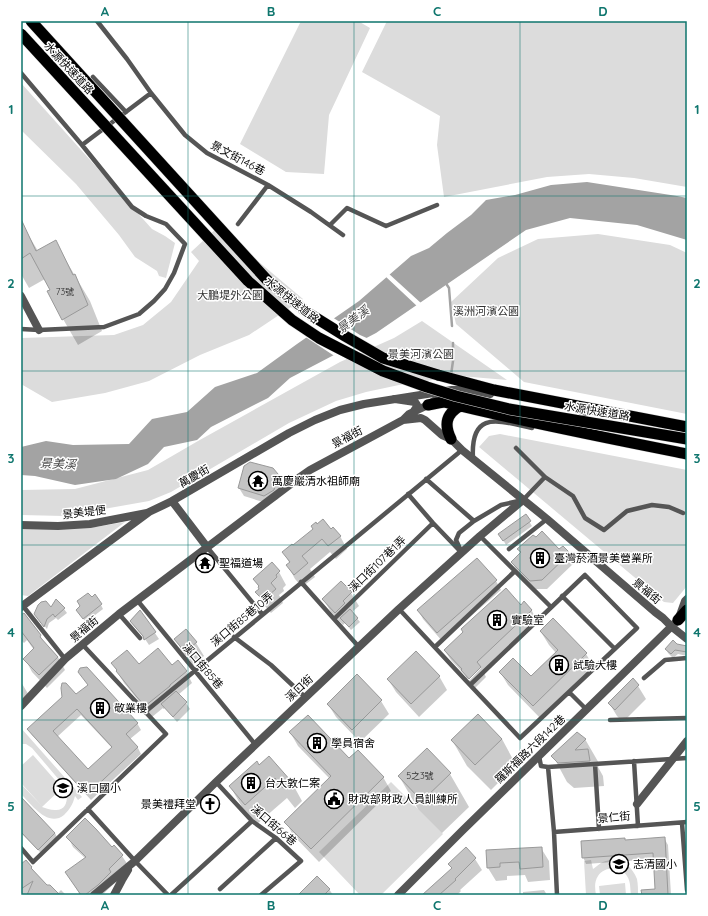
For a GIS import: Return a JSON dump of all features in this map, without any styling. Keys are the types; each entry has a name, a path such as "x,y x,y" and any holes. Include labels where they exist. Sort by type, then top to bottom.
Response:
{"highway":[{"name":"水源快速道路","path":"31,21 267,280 308,313 345,336 383,358 423,371 494,390 687,427"},
{"name":"水源快速道路","path":"21,34 248,281 292,320 318,338 383,371 456,396 509,409 687,439"},
{"path":"428,405 444,402 588,435 687,454"},
{"path":"451,439 447,427 448,420 453,410 460,406"},
{"path":"679,621 687,610"}],"street":[{"path":"21,296 39,330"},
{"path":"403,420 409,414 428,405 452,390"},
{"name":"萬慶街","path":"22,606 149,512 172,501 289,433 340,410 364,404 452,390 469,390 687,430"},
{"path":"395,399 415,402 417,405 414,411"},
{"name":"景福街","path":"21,706 82,644 136,600 310,470 403,420 421,418 442,435 451,439 462,450 547,519 655,612 663,618 679,621 687,639"},
{"name":"溪口街","path":"94,895 135,861 255,744 399,609 480,536 523,500"},
{"path":"172,501 207,547"},
{"name":"景美堤便","path":"21,525 58,526 90,524 149,512"},
{"name":"羅斯福路六段142巷","path":"398,895 586,709 679,621 687,599"},
{"name":"景仁街","path":"637,804 687,742"},
{"path":"114,895 135,861"}],"lane":[{"name":"景文街146巷","path":"97,21 127,59 151,93 185,135 207,153 268,184 343,235"},
{"path":"21,73 82,144 132,207 146,216 166,224 185,244 174,273 165,289 139,314 104,327 39,330 21,329"},
{"path":"93,76 126,112"},
{"path":"82,144 151,93"},
{"path":"238,224 268,184"},
{"path":"330,225 348,208 386,226 437,205"},
{"path":"578,410 596,426 687,444"},
{"path":"473,459 472,442 475,433 485,423 491,421 498,421 687,458"},
{"path":"516,448 545,477 573,496 585,518 604,530 627,511 652,505 669,507 683,513"},
{"name":"溪口街85巷10弄","path":"145,712 462,450"},
{"path":"462,553 456,540 459,533 474,521 501,505 523,500 545,477"},
{"path":"426,479 474,521"},
{"path":"408,494 462,553"},
{"path":"509,549 547,519"},
{"name":"溪口街107巷1弄","path":"334,618 433,523"},
{"path":"480,536 551,607"},
{"path":"207,547 262,614"},
{"path":"435,648 515,571"},
{"path":"399,609 520,738 637,628 585,575 470,684"},
{"path":"301,582 359,647"},
{"path":"562,596 615,649"},
{"name":"溪口街85巷","path":"136,600 255,744"},
{"path":"22,606 65,660"},
{"path":"119,614 140,638"},
{"path":"234,637 271,665 305,697"},
{"path":"22,851 33,862 166,734 82,644"},
{"path":"644,678 665,660 687,658"},
{"path":"569,692 586,709"},
{"path":"610,720 687,718"},
{"path":"539,756 540,766 548,767 687,758"},
{"path":"634,761 637,804"},
{"path":"595,764 599,830"},
{"path":"548,767 554,832 557,895"},
{"name":"溪口街66巷","path":"216,782 252,821 276,838 301,861 261,895"},
{"name":"景仁街","path":"554,832 599,830 638,826 637,804"},
{"path":"88,809 168,895"},
{"path":"171,895 252,821"},
{"path":"638,826 684,823 687,890"},
{"path":"220,890 276,838"}],"green space":[{"path":"301,21 358,21 370,28 329,115 324,174 286,172 240,144"},
{"path":"387,21 687,21 687,187 634,178 589,174 547,177 444,197 437,145 440,116 362,72"},
{"path":"21,83 152,229 175,243 166,278 159,276 157,271 135,257 119,235 76,184 21,130"},
{"name":"大鵬堤外公園","path":"223,224 259,262 303,299 249,335 200,355 149,381 105,393 52,402 21,384 21,338 114,335 143,325 171,302 199,261 191,252"},
{"name":"溪洲河濱公園","path":"598,234 670,245 687,253 687,414 524,382 456,324 451,302 498,258 538,239"},
{"name":"景美河濱公園","path":"422,321 507,380 460,376 399,385 366,392 336,401 289,423 171,492 149,501 64,516 21,515 21,490 75,489 148,470 340,362 394,338"},
{"path":"500,434 687,470 687,586 673,603 664,602 479,447 489,436"},
{"path":"125,522 28,596 21,595 21,529 96,527"},
{"path":"21,728 82,797 78,800 75,796 68,811 58,818 52,819 46,817 21,794 21,784 42,806 21,783 21,766 33,755 62,788 42,807 51,810 59,810 65,806 67,799 66,788 32,748 26,744 21,744"},
{"path":"391,782 443,834 381,895 360,895 319,852"},
{"path":"591,860 593,869 609,860 619,861 628,865 637,879 638,895 631,895 627,876 621,870 612,868 604,870 598,876 595,883 596,895 586,895 584,861"},
{"path":"625,883 626,895 600,895 599,886"}],"water":[{"name":"景美溪","path":"587,182 687,198 687,240 637,225 570,218 526,230 376,333 290,378 268,398 211,427 197,440 164,447 148,464 116,479 75,485 35,476 21,475 21,447 46,441 73,445 129,444 152,419 187,412 215,387 257,373 359,301 411,256 429,248 471,215 486,200 515,195 551,185"}],"pier":[{"path":"388,273 422,304 418,307 385,276"},
{"path":"332,317 369,339 336,357 304,336"}],"building":[{"path":"21,219 36,251 56,240 73,275 75,274 88,305 62,320 47,291 50,290 30,253 21,259"},
{"name":"萬慶巖清水祖師廟","path":"250,462 273,468 278,474 274,490 264,496 238,488 244,466"},
{"path":"526,514 531,521 503,541 498,534"},
{"path":"323,519 331,529 333,527 341,536 328,546 322,539 302,556 308,563 294,575 286,565 290,562 282,552 313,529 311,526 316,522 317,524"},
{"name":"臺灣菸酒景美營業所","path":"542,531 559,549 563,546 570,553 542,580 530,581 511,562 521,552 517,549 533,535 536,537"},
{"path":"477,558 497,580 437,633 417,610"},
{"path":"272,562 280,571 271,583 276,589 263,600 255,592 259,589 259,586 253,579"},
{"path":"341,581 352,592 343,601 345,603 335,613 322,599"},
{"name":"實驗室","path":"506,588 521,605 524,601 532,610 477,662 481,667 469,679 461,670 462,669 444,650 463,632 461,629"},
{"path":"88,593 92,597 95,594 102,604 83,619 76,610 80,606 77,601"},
{"path":"56,599 65,608 55,617 53,614 47,619 44,627 34,614 41,602 46,601 51,607"},
{"path":"350,609 358,618 349,627 340,618"},
{"path":"140,610 156,632 144,640 143,636 130,621"},
{"path":"24,613 41,635 40,637 58,657 39,675 23,659 34,648 21,631 21,615"},
{"name":"試驗大樓","path":"553,618 587,653 533,706 499,672 513,658 531,676 558,650 540,631"},
{"path":"186,629 197,642 185,652 174,639"},
{"path":"673,640 677,644 687,646 687,652 675,650 671,654 665,649"},
{"path":"158,648 172,665 178,660 187,671 145,706 111,663 127,650 139,664"},
{"path":"416,651 440,676 411,704 387,679"},
{"path":"87,667 138,723 126,734 138,747 87,795 27,729 62,697 62,683 66,683 76,694 88,685 78,672 80,668","holes":["77,709 112,747 88,769 53,731"]},
{"path":"357,674 382,700 352,730 327,704"},
{"path":"633,678 639,685 615,710 608,703"},
{"path":"176,691 187,702 173,717 161,704"},
{"path":"478,714 502,739 475,765 451,740"},
{"name":"財政部財政人員訓練所","path":"308,715 349,758 358,750 384,777 311,849 284,822 331,776 289,732"},
{"path":"577,732 586,739 575,750 588,749 590,761 558,763 551,756"},
{"path":"427,748 451,773 422,801 398,776"},
{"name":"台大敦仁案","path":"269,756 291,781 283,788 275,778 245,805 229,786 257,761 259,765"},
{"path":"21,797 55,833 38,850 21,832"},
{"path":"85,818 112,847 114,845 123,855 109,869 111,872 98,885 85,895 81,895 65,872 86,857 66,837"},
{"path":"665,837 668,895 642,895 641,890 655,889 653,853 582,858 581,841"},
{"path":"466,847 476,858 455,879 456,880 439,895 422,895 452,868 448,864"},
{"path":"542,847 543,867 520,869 519,862 500,863 500,867 487,868 486,850"},
{"path":"26,860 32,867 31,868 47,885 50,885 60,895 27,895 33,881 21,889 21,864"},
{"path":"317,876 330,889 324,895 298,895"}],"waterway":[{"path":"445,282 449,288 452,326"},
{"path":"451,375 453,343"}],"place":[{"name":"萬慶巖清水祖師廟","path":"258,481"},
{"name":"臺灣菸酒景美營業所","path":"540,558"},
{"name":"聖福道場","path":"205,563"},
{"name":"實驗室","path":"497,620"},
{"name":"試驗大樓","path":"559,665"},
{"name":"敬業樓","path":"100,708"},
{"name":"學員宿舍","path":"317,743"},
{"name":"台大敦仁案","path":"251,783"},
{"name":"溪口國小","path":"63,788"},
{"name":"財政部財政人員訓練所","path":"334,799"},
{"name":"景美禮拜堂","path":"210,804"},
{"name":"志清國小","path":"619,864"}]}
